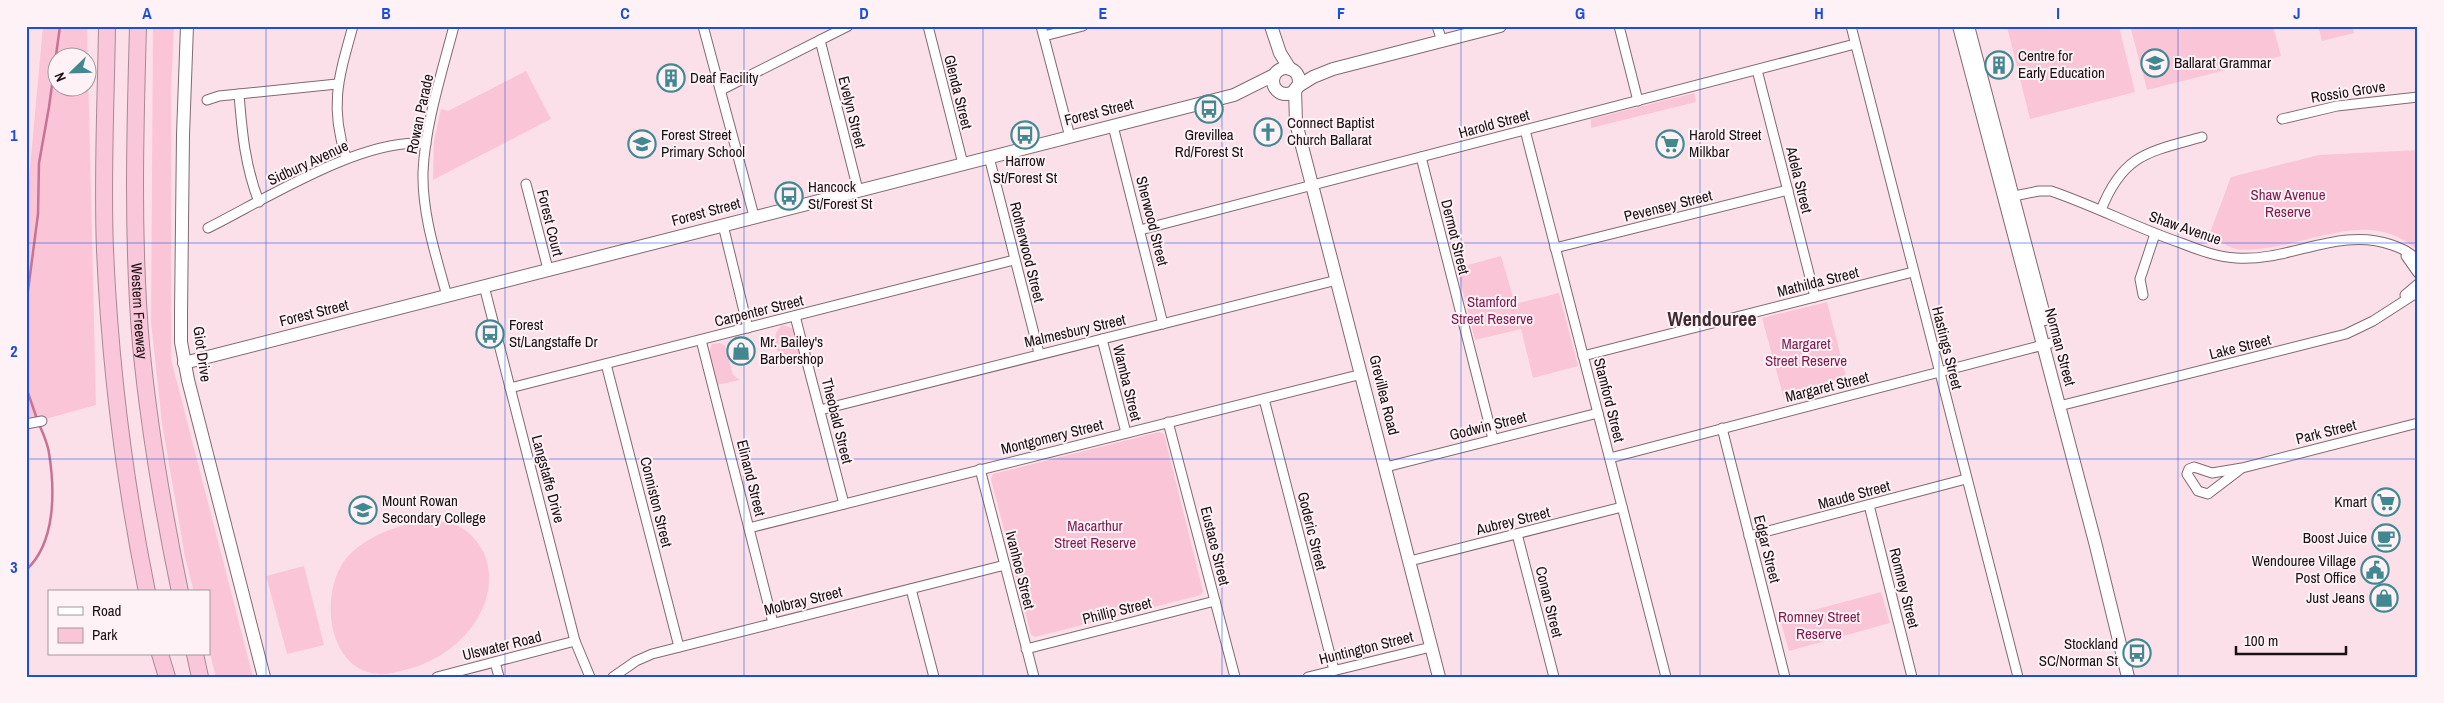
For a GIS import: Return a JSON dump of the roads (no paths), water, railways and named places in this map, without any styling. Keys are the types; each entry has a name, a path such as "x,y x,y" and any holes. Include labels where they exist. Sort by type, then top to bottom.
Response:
{"highway":[{"name":"Western Freeway","path":"138,26 134,148 141,344 163,513 180,590"},
{"name":"Western Freeway","path":"106,30 105,239 109,327 116,403 147,590"},
{"path":"160,656 165,677"},
{"path":"195,656 200,677"}],"street":[{"name":"Giot Drive","path":"187,26 181,314 184,363 264,677"},
{"path":"346,158 337,119 337,84 353,26"},
{"name":"Rowan Parade","path":"447,296 425,204 423,173 426,144 454,26"},
{"path":"703,26 754,216"},
{"path":"721,90 848,26"},
{"name":"Glenda Street","path":"928,26 962,164"},
{"path":"1041,26 1070,137"},
{"path":"1044,36 1083,26"},
{"path":"1437,26 1442,41"},
{"path":"1236,94 1290,93 1313,77 1333,69 1500,26"},
{"path":"1619,26 1638,101"},
{"name":"Hastings Street","path":"1851,26 2018,677"},
{"name":"Norman Street","path":"1959,26 2009,197"},
{"name":"Norman Street","path":"1968,26 2009,197 2135,677"},
{"name":"Grevillea Road","path":"1272,29 1280,53 1298,78 1296,88 1296,123"},
{"name":"Grevillea Road","path":"1272,29 1275,74 1273,83 1280,92 1296,123 1439,677"},
{"name":"Evelyn Street","path":"820,40 858,190"},
{"name":"Harold Street","path":"1140,230 1855,44"},
{"path":"1236,94 1282,69 1333,69"},
{"name":"Adela Street","path":"1757,70 1815,297"},
{"path":"207,100 219,96 337,84"},
{"path":"240,94 242,141 249,177 259,202"},
{"name":"Forest Street","path":"184,363 1236,94"},
{"name":"Rossio Grove","path":"2282,118 2337,106 2418,97"},
{"name":"Sherwood Street","path":"1112,126 1163,324"},
{"name":"Stamford Street","path":"1525,130 1666,677"},
{"path":"2100,210 2118,176 2135,160 2154,151 2202,137"},
{"name":"Sidbury Avenue","path":"208,228 346,158 408,142 426,144"},
{"name":"Rotherwood Street","path":"989,157 1039,354"},
{"name":"Dermot Street","path":"1420,157 1492,439"},
{"name":"Forest Court","path":"526,184 548,270"},
{"name":"Pevensey Street","path":"1555,248 1788,190"},
{"name":"Shaw Avenue","path":"2009,197 2049,191 2100,210 2154,234 2211,254 2236,258 2284,254 2353,238 2376,240 2392,245 2407,251 2418,260"},
{"path":"723,225 748,328"},
{"path":"2143,295 2140,279 2154,234"},
{"name":"Shaw Avenue","path":"2392,245 2408,257 2418,273"},
{"name":"Carpenter Street","path":"510,388 1014,260"},
{"name":"Mathilda Street","path":"1583,356 1913,272"},
{"name":"Malmesbury Street","path":"820,410 1337,280"},
{"path":"2396,304 2418,284"},
{"name":"Langstaffe Drive","path":"484,286 575,641 590,677"},
{"name":"Lake Street","path":"2063,406 2346,334 2373,321 2396,304 2418,292"},
{"name":"Theobald Street","path":"795,316 844,504"},
{"name":"Wamba Street","path":"1102,339 1126,432"},
{"name":"Elinand Street","path":"701,340 773,623"},
{"name":"Margaret Street","path":"1610,458 1939,374 2047,344"},
{"name":"Conniston Street","path":"606,364 679,647"},
{"name":"Montgomery Street","path":"749,528 1362,374"},
{"name":"Goderic Street","path":"1264,399 1334,670"},
{"name":"Godwin Street","path":"1386,467 1598,412"},
{"path":"26,424 42,421"},
{"name":"Eustace Street","path":"1168,422 1235,677"},
{"name":"Park Street","path":"2242,468 2208,494 2200,492 2187,474 2189,469 2194,467 2211,473 2242,468 2418,423"},
{"name":"Edgar Street","path":"1722,428 1785,677"},
{"name":"Ivanhoe Street","path":"980,470 1034,677"},
{"name":"Maude Street","path":"1749,536 1966,479"},
{"name":"Romney Street","path":"1869,505 1912,677"},
{"name":"Aubrey Street","path":"1410,561 1622,507"},
{"name":"Conan Street","path":"1517,534 1554,677"},
{"name":"Norman Street","path":"2097,536 2128,677"},
{"name":"Molbray Street","path":"613,677 642,658 679,647 1005,565"},
{"path":"911,589 934,677"},
{"name":"Phillip Street","path":"1026,649 1214,601"},
{"name":"Ulswater Road","path":"437,677 575,641"},
{"name":"Huntington Street","path":"1308,677 1431,647"},
{"path":"495,662 499,677"}],"waterway":[{"path":"26,306 38,214 39,163 60,26"},
{"path":"26,387 37,419"},
{"path":"26,570 36,559 43,546 51,515 51,468 48,446 39,424"}],"place":[{"name":"Ballarat Grammar","path":"2155,63"},
{"name":"Centre for Early Education","path":"1999,65"},
{"name":"Deaf Facility","path":"671,78"},
{"name":"Grevillea Rd/Forest St","path":"1209,109"},
{"name":"Connect Baptist Church Ballarat","path":"1268,132"},
{"name":"Harrow St/Forest St","path":"1025,135"},
{"name":"Forest Street Primary School","path":"642,144"},
{"name":"Harold Street Milkbar","path":"1670,144"},
{"name":"Hancock St/Forest St","path":"789,196"},
{"name":"Forest St/Langstaffe Dr","path":"490,334"},
{"name":"Mr. Bailey's Barbershop","path":"741,351"},
{"name":"Kmart","path":"2386,502"},
{"name":"Mount Rowan Secondary College","path":"363,510"},
{"name":"Boost Juice","path":"2386,538"},
{"name":"Wendouree Village Post Office","path":"2375,570"},
{"name":"Just Jeans","path":"2384,598"},
{"name":"Stockland SC/Norman St","path":"2137,653"}],"district":[{"name":"Wendouree","path":"1712,319"}],"park label":[{"name":"Shaw Avenue Reserve","path":"2288,204"},
{"name":"Stamford Street Reserve","path":"1492,310"},
{"name":"Margaret Street Reserve","path":"1806,352"},
{"name":"Macarthur Street Reserve","path":"1095,534"},
{"name":"Romney Street Reserve","path":"1819,626"}]}
